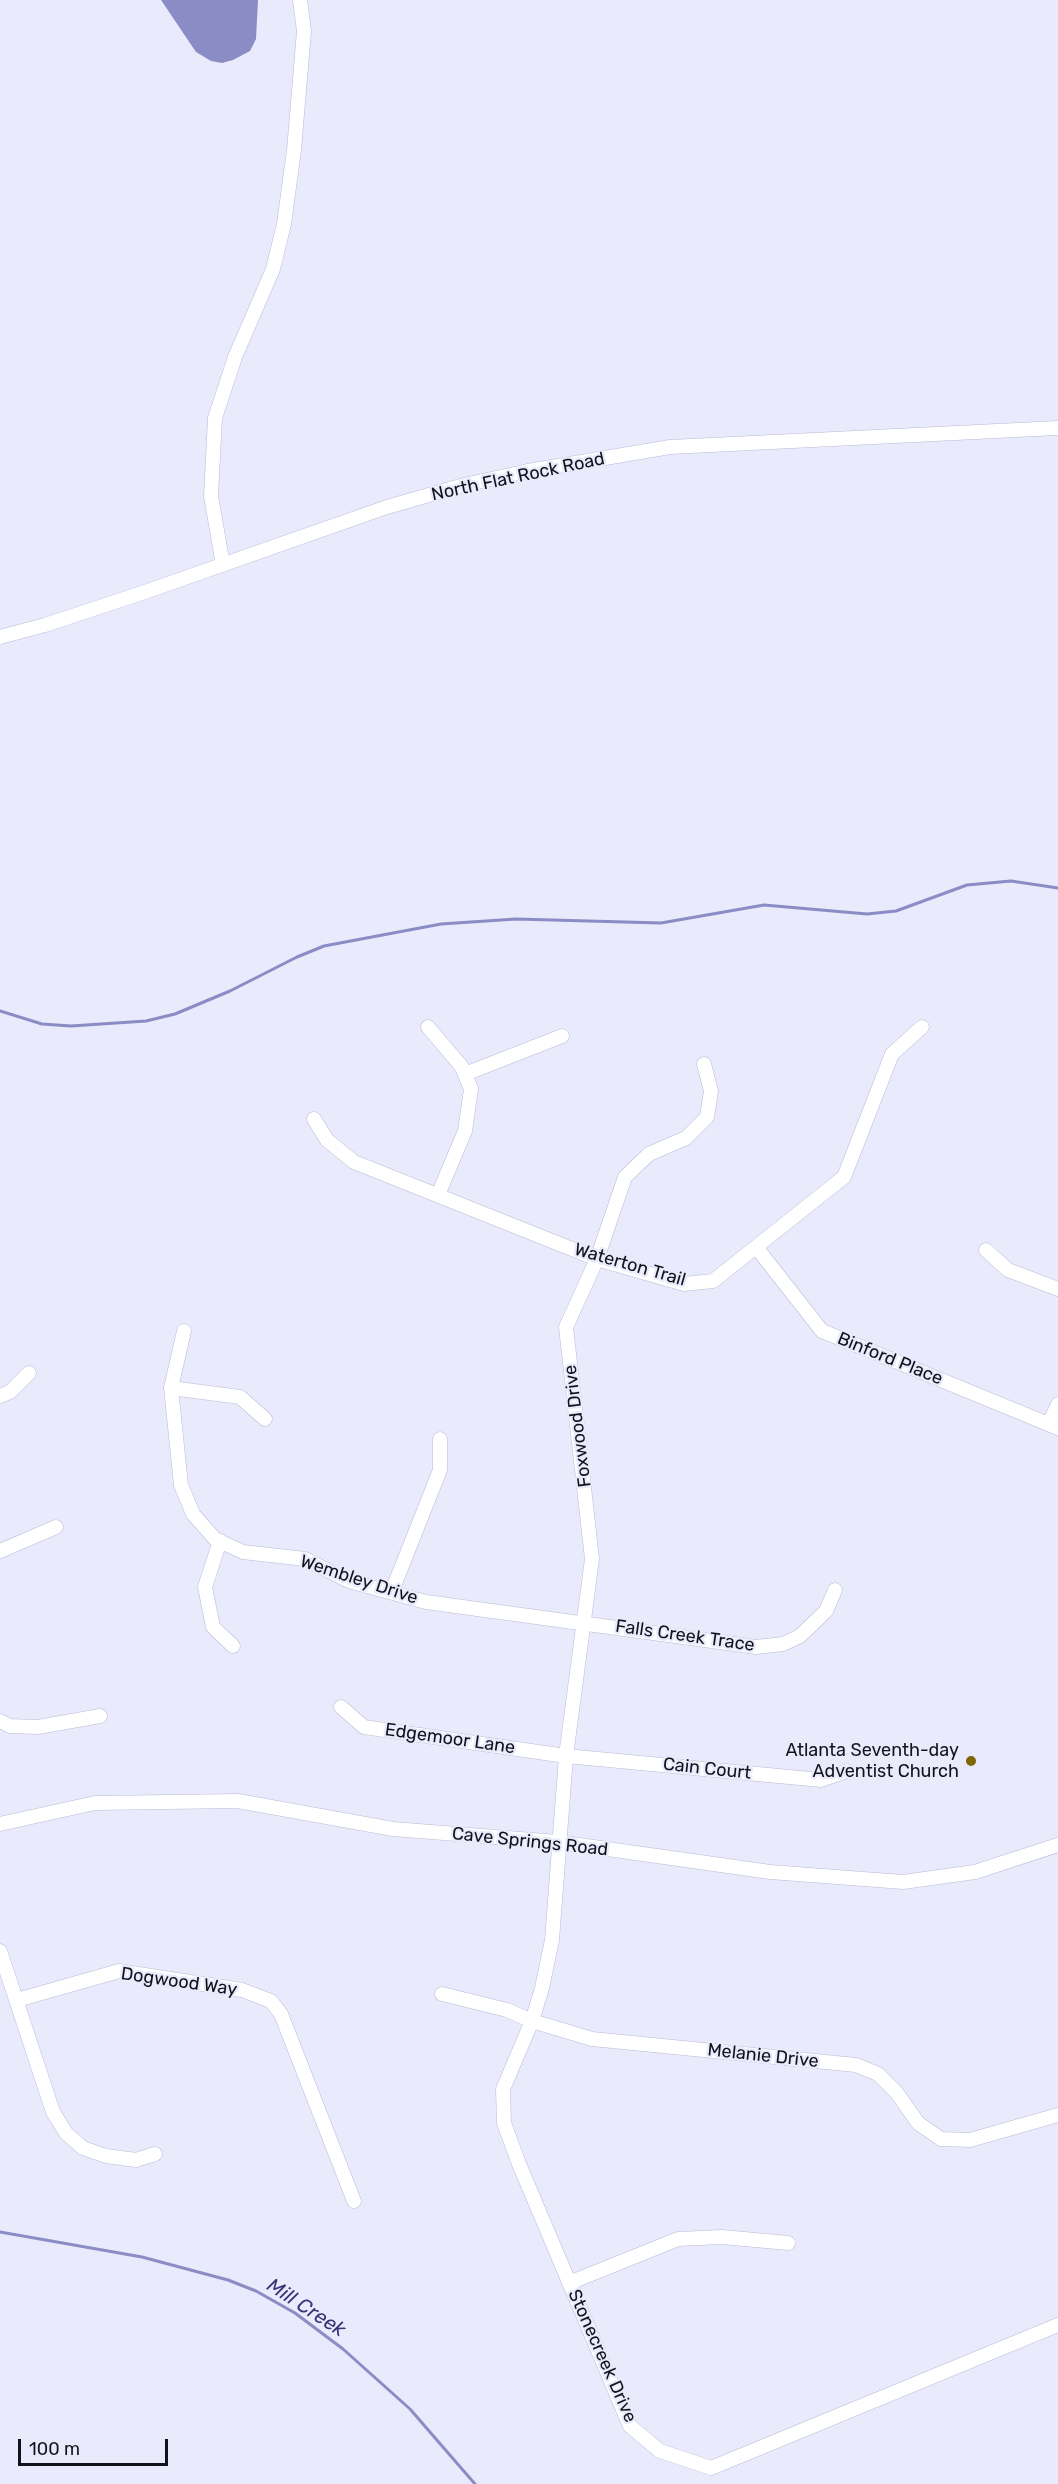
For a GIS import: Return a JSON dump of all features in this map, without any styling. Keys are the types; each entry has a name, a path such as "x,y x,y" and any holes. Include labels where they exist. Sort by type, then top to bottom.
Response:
{"street":[{"path":"223,565 211,496 215,418 235,357 273,269 284,224 294,150 304,31 300,0"},
{"name":"North Flat Rock Road","path":"0,637 45,626 387,507 464,485 606,457 709,444 869,439 1058,428"},
{"path":"428,1027 462,1067 471,1089 465,1131 438,1195"},
{"name":"Waterton Trail","path":"314,1119 327,1140 354,1162 597,1259 684,1284 713,1281 844,1176 892,1054 922,1027"},
{"path":"465,1074 562,1036"},
{"name":"Foxwood Drive","path":"558,1842 582,1622 592,1559 566,1327 597,1259 625,1177 650,1154 687,1138 707,1117 711,1091 704,1064"},
{"name":"Binford Place","path":"756,1247 822,1331 1054,1426"},
{"path":"986,1250 1008,1270 1058,1288"},
{"name":"Wembley Drive","path":"184,1331 171,1388 181,1485 193,1514 215,1539 243,1552 304,1559 350,1581 426,1602 582,1622"},
{"path":"0,1396 10,1392 29,1373"},
{"path":"171,1388 240,1397 265,1419"},
{"path":"1054,1426 1058,1404"},
{"path":"392,1591 440,1470 440,1439"},
{"path":"0,1551 56,1527"},
{"path":"220,1541 205,1587 213,1627 234,1646"},
{"name":"Falls Creek Trace","path":"582,1622 756,1647 783,1644 800,1636 826,1611 835,1590"},
{"name":"Edgemoor Lane","path":"341,1707 364,1727 566,1756"},
{"path":"0,1721 10,1726 38,1727 100,1716"},
{"name":"Cain Court","path":"566,1756 821,1780 847,1771"},
{"name":"Cave Springs Road","path":"0,1824 95,1803 238,1801 393,1829 558,1842 770,1872 903,1882 975,1872 1058,1845"},
{"name":"Stonecreek Drive","path":"558,1842 552,1940 532,2021 503,2089 504,2124 630,2426 660,2451 711,2468 1058,2325"},
{"path":"0,1951 53,2112 66,2133 83,2148 106,2156 136,2160 155,2154"},
{"name":"Dogwood Way","path":"17,2000 119,1971 242,1990 271,2001 281,2014 354,2201"},
{"name":"Melanie Drive","path":"442,1994 507,2010 532,2021 592,2039 856,2065 878,2074 897,2093 918,2123 941,2139 970,2140 1058,2115"},
{"path":"569,2283 678,2239 722,2237 788,2243"}],"water":[{"path":"161,0 258,0 256,39 250,51 233,60 222,63 211,61 196,52"}],"waterway":[{"path":"0,1011 42,1024 71,1026 146,1021 175,1014 230,991 324,946 441,924 516,919 661,923 764,905 867,914 896,911 967,885 1011,881 1058,888"},
{"name":"Mill Creek","path":"0,2232 142,2257 228,2280 256,2291 295,2313 343,2349 410,2409 475,2484"}],"place":[{"name":"Atlanta Seventh-day Adventist Church","path":"971,1761"}]}
